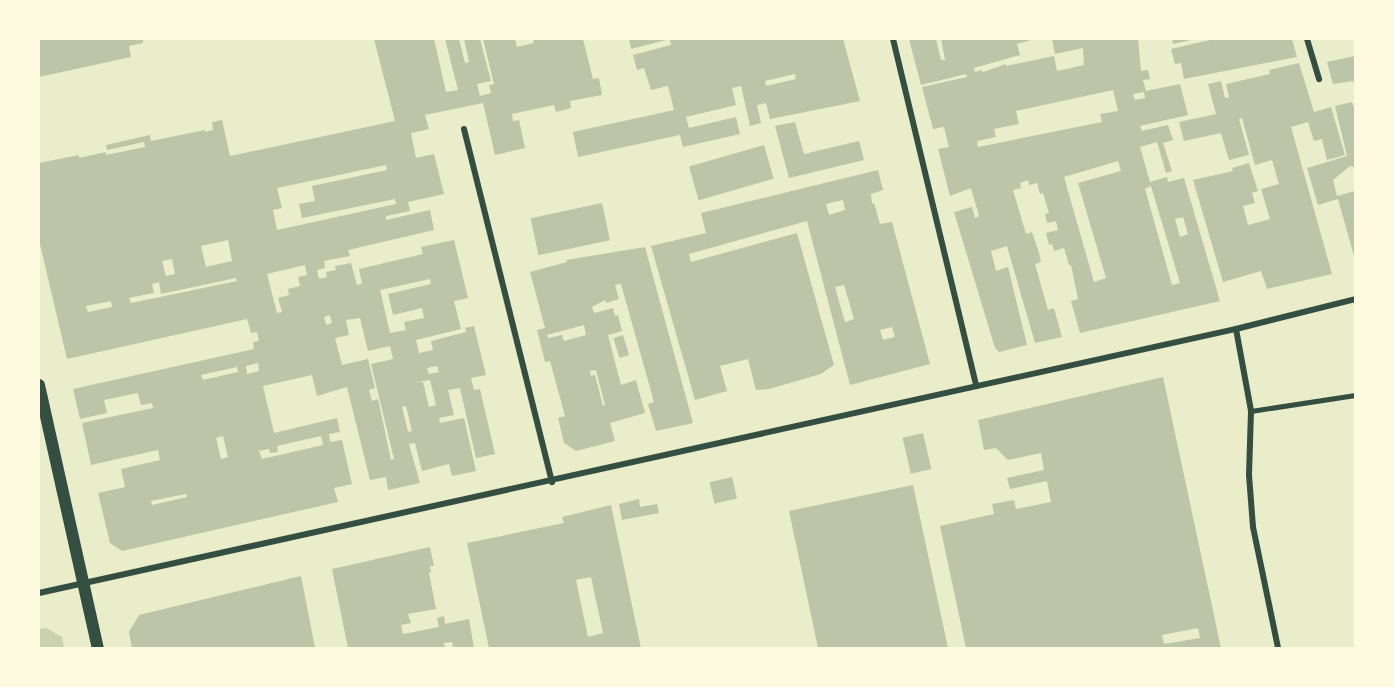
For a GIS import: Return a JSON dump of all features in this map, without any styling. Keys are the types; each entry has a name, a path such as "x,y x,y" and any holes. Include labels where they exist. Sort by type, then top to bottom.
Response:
{"main road":[{"path":"39,385 86,583 98,648"}],"street":[{"path":"893,39 976,386"},
{"path":"1307,39 1319,79"},
{"path":"464,129 552,482"},
{"path":"39,593 552,482 1236,329 1355,299"},
{"path":"1236,329 1251,411 1249,475 1253,527 1278,648"}],"lane":[{"path":"1251,411 1355,395"}],"green space":[{"path":"46,628 62,637 64,648 39,648 39,629"}],"building":[{"path":"39,39 143,39 143,43 129,46 131,57 39,77"},
{"path":"374,39 434,39 446,92 458,90 445,39 459,39 465,63 469,62 464,39 480,39 491,81 477,84 480,96 491,93 489,85 494,84 483,39 515,39 517,47 534,43 533,39 583,39 593,79 599,78 602,95 570,101 571,108 556,112 554,105 512,114 513,121 519,120 525,148 495,155 483,103 425,115 429,129 411,133 416,158 434,154 444,194 408,202 410,211 386,216 386,220 430,210 434,230 348,250 350,256 324,261 325,268 317,270 319,279 327,277 326,272 336,270 335,266 351,263 357,285 362,284 359,269 423,254 421,247 454,240 468,298 454,301 461,329 416,340 419,353 433,350 431,341 466,332 465,328 474,326 486,375 471,378 474,390 480,389 495,454 476,458 460,388 448,390 454,415 439,418 440,423 464,418 476,471 452,476 449,464 422,471 415,443 409,444 420,483 388,490 386,477 370,480 347,387 317,396 312,375 263,386 274,433 337,418 340,432 329,434 330,442 342,440 352,484 334,488 338,502 122,551 110,543 98,493 125,487 121,469 160,460 158,450 91,465 82,423 153,408 152,403 141,405 138,393 104,400 107,413 80,419 73,389 254,349 253,342 259,341 257,332 251,333 247,319 67,359 39,240 39,163 79,155 79,158 106,152 106,155 145,147 144,142 107,150 106,145 150,135 151,141 205,130 205,132 213,130 212,122 222,120 230,156 395,121","holes":["386,165 387,170 312,186 315,201 299,204 302,218 395,199 396,204 277,230 273,210 282,208 277,188","228,240 232,261 206,267 201,246","172,259 175,274 166,276 162,261","305,265 307,275 298,277 300,286 288,289 289,295 278,298 282,312 277,313 267,274","236,278 237,281 131,303 129,298 154,293 152,284 159,282 161,294","430,279 431,284 388,294 393,315 422,308 424,318 404,322 406,330 390,333 380,290","111,301 112,307 88,312 86,306","330,315 332,323 326,325 324,317","360,318 368,351 390,346 393,359 371,364 394,459 391,460 378,399 372,401 369,390 375,388 368,359 342,365 335,338 349,335 346,320","258,363 259,371 247,374 246,366","437,366 439,372 429,374 427,368","237,367 238,372 203,380 201,375","430,380 436,405 429,407 423,382 413,383","406,406 412,431 408,432 402,407","223,436 228,457 221,459 216,438","321,436 323,445 262,459 259,451 269,449 270,453 278,452 277,446","186,494 187,497 152,505 151,501"]},
{"path":"629,39 666,39 666,40 631,49"},
{"path":"670,39 843,39 860,101 770,119 766,103 757,105 761,123 750,126 741,86 732,88 736,105 686,117 689,128 736,117 740,134 683,147 680,135 578,157 573,132 674,110 668,86 651,90 644,68 637,70 633,55 671,45","holes":["795,74 796,79 766,86 765,81"]},
{"path":"909,39 936,39 941,60 945,60 941,39 1035,39 1017,44 1020,55 974,68 975,72 982,70 983,72 1006,64 1006,66 1054,56 1057,71 1084,65 1083,48 1055,54 1052,39 1138,39 1141,71 1148,70 1150,79 1143,80 1146,91 1180,84 1188,115 1140,126 1142,131 1168,125 1173,140 1163,143 1172,171 1166,173 1157,142 1140,147 1150,182 1167,177 1168,182 1184,178 1220,301 1080,333 1071,301 1078,299 1071,265 1069,265 1064,248 1054,251 1052,244 1049,245 1046,233 1058,230 1056,221 1047,223 1045,214 1049,213 1043,193 1040,194 1037,183 1029,185 1028,180 1020,183 1021,188 1013,190 1026,234 1032,232 1039,253 1041,262 1035,264 1048,310 1054,308 1062,337 1035,343 1007,246 991,251 996,271 1008,267 1027,345 999,352 995,348 954,212 972,207 975,218 979,216 971,188 950,196 938,149 949,147 944,127 933,129 922,87 967,77 966,74 921,85","holes":["1113,90 1118,111 1100,114 1102,122 978,147 977,141 996,137 994,129 1019,124 1016,111","1144,92 1145,98 1135,100 1133,94","1118,161 1121,171 1078,183 1106,278 1094,282 1064,177","1151,186 1180,283 1172,285 1145,189","1183,217 1188,234 1180,237 1175,219"]},
{"path":"1172,39 1191,39 1191,40 1173,44"},
{"path":"1214,39 1292,39 1297,57 1184,79 1181,63 1175,64 1171,49"},
{"path":"1355,56 1355,87 1353,81 1333,84 1327,62"},
{"path":"1299,63 1314,112 1331,107 1345,155 1327,160 1322,139 1314,141 1308,122 1291,127 1332,274 1267,289 1261,271 1223,282 1193,180 1233,171 1232,168 1249,163 1258,191 1252,193 1255,203 1243,206 1248,225 1270,219 1261,189 1279,184 1272,160 1255,165 1242,118 1239,119 1249,155 1229,160 1221,133 1184,141 1179,122 1216,114 1208,84 1221,81 1225,98 1229,97 1226,84 1270,74 1269,70"},
{"path":"1352,102 1355,110 1355,167 1350,166 1333,180 1337,196 1355,191 1354,256 1338,199 1318,205 1307,168 1347,156 1335,106"},
{"path":"795,122 804,154 859,141 864,160 789,178 775,126"},
{"path":"764,145 774,179 699,200 689,166"},
{"path":"878,170 883,190 871,194 872,204 874,203 880,224 892,222 930,364 850,385 807,221 689,254 691,262 797,233 834,365 821,374 769,389 756,390 748,359 720,366 727,391 695,400 651,246 706,233 701,213","holes":["843,200 845,210 829,215 826,204","844,285 854,319 845,322 835,287","892,327 895,337 883,340 880,330"]},
{"path":"602,203 610,240 538,255 531,218"},
{"path":"645,247 693,423 656,431 648,404 654,402 621,284 615,285 619,299 606,303 605,300 592,307 594,313 613,308 615,316 618,315 622,331 608,335 621,385 636,380 645,413 610,423 615,441 576,451 564,443 558,418 565,416 550,361 545,362 537,330 545,328 530,272 567,262 566,260","holes":["584,325 586,335 564,341 562,335 548,338 547,335","596,370 605,405 603,406 595,375 591,376 590,371"]},
{"path":"623,335 629,355 620,358 613,338"},
{"path":"1163,377 1221,648 966,648 940,526 994,514 992,504 1014,500 1016,509 1051,502 1047,481 1010,489 1007,478 1044,470 1041,453 1008,460 996,448 984,450 978,420","holes":["1198,628 1200,638 1164,644 1162,635"]},
{"path":"923,433 931,469 911,474 903,438"},
{"path":"732,477 737,498 715,504 710,482"},
{"path":"913,485 948,648 818,648 789,511"},
{"path":"639,499 640,507 657,504 659,513 622,520 619,504"},
{"path":"611,505 641,648 489,648 467,543 564,523 562,517","holes":["591,577 603,633 588,637 576,580"]},
{"path":"430,547 434,566 430,566 431,572 429,573 436,609 408,614 411,623 401,625 403,634 439,627 437,618 444,616 445,624 469,619 474,648 453,648 452,642 444,643 445,648 348,648 332,569"},
{"path":"301,576 315,648 132,648 129,632 139,615"}]}
